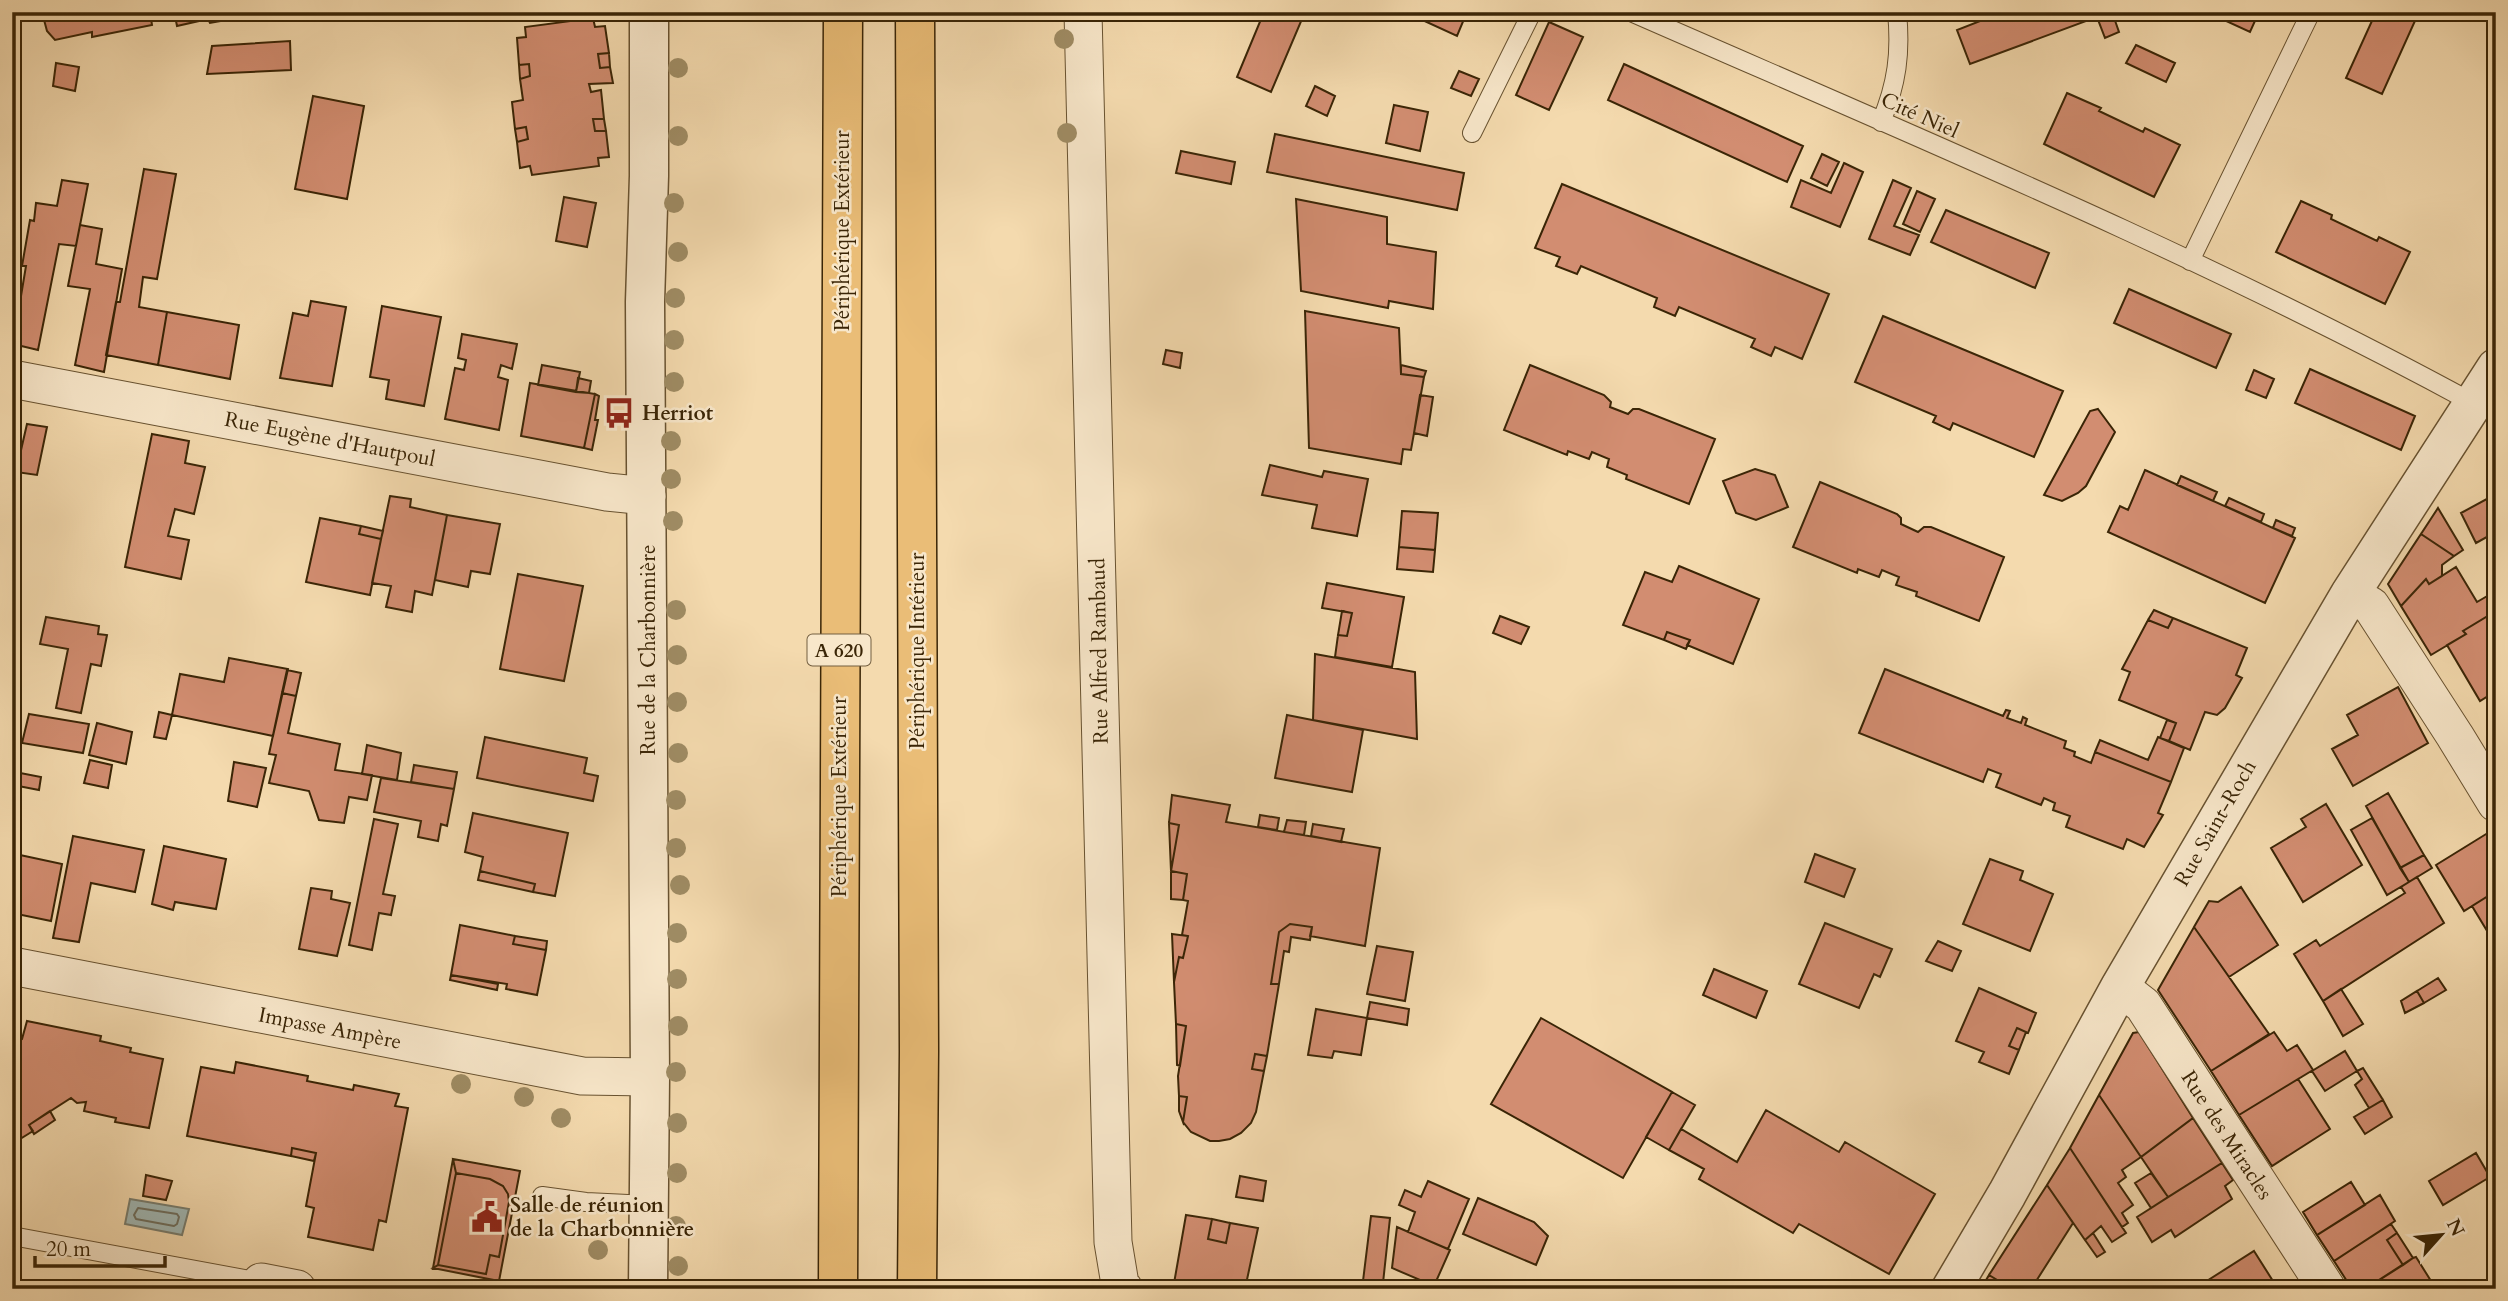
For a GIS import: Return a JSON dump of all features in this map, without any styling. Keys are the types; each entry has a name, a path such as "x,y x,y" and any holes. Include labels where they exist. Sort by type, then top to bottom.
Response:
{"highway":[{"name":"Périphérique Extérieur","path":"838,1289 843,12"},
{"name":"Périphérique Intérieur","path":"915,12 919,1051 917,1289"}],"street":[{"name":"Rue de la Charbonnière","path":"648,1289 650,1077 645,302 649,176 649,12"},
{"name":"Rue Alfred Rambaud","path":"1083,12 1114,1241 1120,1284 1124,1289"},
{"name":"Rue Saint-Roch","path":"1951,1289 2007,1194 2120,987 2350,594 2496,368"},
{"name":"Rue Eugène d'Hautpoul","path":"12,379 607,492 647,496"},
{"path":"2350,594 2371,606 2496,803"},
{"name":"Impasse Ampère","path":"12,966 582,1076 650,1077"},
{"name":"Rue des Miracles","path":"2120,987 2143,1005 2327,1289"},
{"path":"261,1282 297,1289"}],"lane":[{"path":"1472,133 1532,12"},
{"name":"Cité Niel","path":"1631,12 2190,261 2413,370 2473,403"},
{"path":"1881,122 1892,97 1900,45 1897,12"},
{"path":"2190,261 2311,12"},
{"path":"542,1196 586,1202 649,1205"},
{"path":"12,1236 261,1282"}],"water":[{"path":"130,1199 189,1209 182,1235 125,1224"}],"building":[{"path":"63,12 150,12 152,25 92,37 92,32 55,40 47,31 43,16"},
{"path":"165,12 266,13 210,23 208,19 177,26 175,16 166,18"},
{"path":"1264,12 1305,12 1271,92 1237,77"},
{"path":"1405,12 1467,12 1457,36"},
{"path":"2003,12 2095,12 2097,17 1970,64 1957,30"},
{"path":"2112,12 2119,32 2105,38 2097,17"},
{"path":"2214,12 2259,12 2250,32 2213,15"},
{"path":"2376,12 2419,12 2382,94 2346,78"},
{"path":"593,18 595,27 605,26 609,53 598,54 600,68 610,67 613,83 589,84 591,92 601,90 604,119 593,119 595,131 606,131 609,157 598,158 599,166 532,175 530,166 520,168 517,142 528,139 526,127 515,129 512,102 523,100 520,79 530,76 529,64 519,65 517,38 526,37 525,27"},
{"path":"1549,22 1583,37 1549,110 1516,95"},
{"path":"290,41 291,70 207,74 212,46"},
{"path":"2136,45 2175,63 2166,82 2126,63"},
{"path":"609,53 610,67 600,68 598,54"},
{"path":"56,63 79,67 75,91 53,86"},
{"path":"529,64 530,76 520,79 519,65"},
{"path":"1624,64 1803,146 1787,182 1608,100"},
{"path":"1459,71 1479,79 1471,96 1451,88"},
{"path":"1315,86 1335,96 1327,116 1306,106"},
{"path":"2067,93 2101,108 2099,111 2143,132 2145,128 2180,145 2154,197 2044,144"},
{"path":"313,96 364,106 347,199 295,189"},
{"path":"1394,105 1428,112 1420,151 1386,143"},
{"path":"593,119 604,119 606,131 595,131"},
{"path":"526,127 528,139 517,142 515,129"},
{"path":"1275,134 1464,173 1457,210 1267,172"},
{"path":"1181,151 1235,162 1231,184 1176,173"},
{"path":"1822,154 1839,162 1827,186 1811,178"},
{"path":"1844,163 1863,172 1840,227 1791,207 1801,180 1831,193"},
{"path":"144,169 176,174 157,279 143,277 139,307 167,312 158,365 106,355 116,302 120,302"},
{"path":"62,180 88,184 76,246 59,244 38,350 13,344 26,266 22,266 30,220 34,221 36,203 57,206"},
{"path":"1893,180 1911,188 1894,226 1919,235 1910,255 1869,239"},
{"path":"1562,184 1829,294 1802,359 1775,347 1771,356 1751,347 1755,339 1679,307 1675,316 1654,307 1657,298 1581,266 1577,274 1556,266 1560,257 1535,248"},
{"path":"1917,191 1935,199 1920,232 1903,224"},
{"path":"564,197 596,203 587,247 556,241"},
{"path":"1296,199 1387,217 1387,244 1436,252 1433,309 1389,301 1388,308 1301,291"},
{"path":"2301,201 2377,241 2379,237 2410,252 2385,304 2276,252"},
{"path":"1946,210 2049,253 2035,288 1931,242"},
{"path":"80,225 102,229 96,264 122,269 104,372 75,365 90,289 68,286"},
{"path":"2129,289 2231,334 2216,368 2114,323"},
{"path":"311,301 346,307 332,386 280,378 293,313 308,316"},
{"path":"382,306 441,317 424,406 386,399 389,380 370,377"},
{"path":"1305,311 1399,328 1401,374 1424,377 1411,450 1403,449 1401,464 1309,448"},
{"path":"167,312 239,325 230,379 158,365"},
{"path":"1883,316 2063,391 2034,457 1953,423 1950,430 1933,422 1936,416 1855,382"},
{"path":"462,334 517,344 512,369 501,365 498,377 508,380 499,430 445,419 455,368 464,370 466,360 458,358"},
{"path":"1166,350 1182,353 1180,368 1163,364"},
{"path":"542,365 580,372 576,392 538,385"},
{"path":"1401,365 1426,371 1424,377 1401,374"},
{"path":"1530,365 1604,395 1611,402 1610,407 1628,414 1633,409 1639,409 1715,439 1689,504 1626,479 1627,475 1607,467 1609,459 1592,452 1589,459 1568,451 1567,455 1504,430"},
{"path":"2310,369 2415,416 2401,450 2295,403"},
{"path":"2254,370 2274,379 2266,398 2246,390"},
{"path":"578,378 591,381 589,393 576,392"},
{"path":"530,383 595,394 584,448 521,436"},
{"path":"595,394 599,396 595,420 598,420 592,450 584,448"},
{"path":"1420,395 1433,397 1427,436 1414,433"},
{"path":"2098,409 2115,432 2086,486 2062,501 2044,495 2090,411"},
{"path":"27,424 47,427 37,475 16,472"},
{"path":"152,434 189,441 185,463 205,467 194,514 175,509 168,536 189,540 181,579 125,567"},
{"path":"1270,465 1322,477 1324,471 1368,479 1357,536 1312,528 1317,505 1262,495"},
{"path":"1755,469 1775,475 1788,507 1756,520 1736,513 1723,481"},
{"path":"2145,470 2295,538 2265,603 2108,532 2120,506 2128,510"},
{"path":"2181,476 2217,492 2213,501 2177,485"},
{"path":"1820,482 1897,514 1901,518 1901,524 1918,532 1924,527 1931,527 2004,557 1979,621 1916,596 1917,592 1896,585 1899,577 1882,570 1879,577 1858,569 1857,573 1793,547"},
{"path":"2496,494 2496,532 2476,543 2461,513"},
{"path":"390,496 411,499 410,507 447,515 432,595 415,591 412,612 386,607 391,586 372,583"},
{"path":"2229,498 2264,514 2261,522 2225,506"},
{"path":"2438,508 2463,550 2454,556 2421,534"},
{"path":"1402,511 1438,513 1435,550 1399,547"},
{"path":"447,515 500,524 490,574 471,571 468,587 435,580"},
{"path":"320,518 361,526 359,534 381,539 370,595 306,582"},
{"path":"2276,520 2295,528 2292,536 2273,528"},
{"path":"361,526 383,531 381,539 359,534"},
{"path":"2421,534 2454,556 2442,565 2442,576 2429,584 2426,579 2401,606 2388,584"},
{"path":"1399,547 1435,550 1433,572 1397,569"},
{"path":"1679,566 1759,599 1733,664 1687,645 1690,640 1667,632 1664,640 1623,625 1645,572 1672,582"},
{"path":"2456,567 2477,602 2496,591 2496,611 2463,631 2466,634 2431,655 2401,606 2426,579 2429,584"},
{"path":"518,574 583,586 564,681 500,669"},
{"path":"1327,583 1404,597 1392,667 1335,657 1338,635 1347,636 1352,613 1322,608"},
{"path":"2154,610 2173,618 2168,628 2148,620"},
{"path":"1342,611 1352,613 1347,636 1338,635"},
{"path":"2496,611 2496,691 2480,701 2447,645 2466,634 2463,631"},
{"path":"1500,616 1529,627 1521,644 1493,633"},
{"path":"46,617 99,626 98,634 107,635 101,666 91,664 81,713 56,708 68,649 40,644"},
{"path":"2173,618 2247,648 2236,675 2242,678 2225,708 2217,715 2205,712 2190,750 2169,741 2176,723 2119,700 2130,672 2122,669 2148,620 2168,628"},
{"path":"1667,632 1690,640 1686,649 1664,640"},
{"path":"1315,654 1415,672 1417,739 1313,720"},
{"path":"229,658 288,669 273,736 172,715 180,674 224,682"},
{"path":"1885,669 2003,716 2006,710 2010,711 2007,718 2021,723 2023,717 2027,719 2025,725 2066,741 2064,748 2075,752 2074,756 2091,763 2095,752 2171,782 2158,813 2163,815 2144,847 2127,839 2123,849 2066,827 2070,816 2053,810 2055,803 2044,798 2041,805 1996,787 2001,774 1988,769 1983,782 1859,733"},
{"path":"287,670 301,673 296,696 282,693"},
{"path":"2398,687 2428,743 2353,786 2332,749 2358,735 2347,715"},
{"path":"282,693 296,696 288,733 340,744 335,770 372,775 367,800 349,797 344,823 319,820 309,791 269,783 276,755 269,754"},
{"path":"159,712 172,715 166,739 154,737"},
{"path":"29,714 89,724 83,753 22,743"},
{"path":"1287,715 1363,730 1352,792 1275,778"},
{"path":"2167,720 2176,723 2169,741 2160,738"},
{"path":"97,723 132,732 126,764 89,755"},
{"path":"485,737 587,758 584,773 598,776 593,801 477,778"},
{"path":"2158,737 2184,748 2171,782 2095,752 2100,740 2148,760"},
{"path":"367,745 401,753 397,780 362,774"},
{"path":"90,760 112,765 108,788 84,783"},
{"path":"234,762 266,768 257,807 228,801"},
{"path":"414,765 457,772 454,789 411,782"},
{"path":"15,772 41,777 39,790 13,785"},
{"path":"381,778 454,789 447,826 441,824 438,841 418,837 421,821 374,812"},
{"path":"2388,793 2424,855 2400,868 2366,806"},
{"path":"1172,795 1230,805 1226,822 1380,848 1365,946 1310,936 1312,927 1290,924 1279,932 1271,984 1279,984 1267,1056 1255,1054 1252,1069 1264,1071 1256,1112 1251,1123 1241,1133 1219,1141 1210,1141 1191,1132 1183,1122 1187,1097 1179,1096 1178,1076 1186,1026 1176,1024 1174,982 1179,957 1183,958 1188,936 1182,935 1188,901 1183,900 1187,874 1171,871 1179,825 1169,823"},
{"path":"2326,804 2362,865 2303,902 2271,848 2306,827 2301,819"},
{"path":"473,813 568,833 555,896 533,892 535,884 480,871 483,857 465,852"},
{"path":"1260,815 1279,818 1277,830 1258,827"},
{"path":"2372,818 2409,882 2387,895 2351,830"},
{"path":"374,819 398,824 383,894 395,896 391,915 379,913 372,950 349,945"},
{"path":"1287,820 1306,822 1304,835 1284,832"},
{"path":"1169,823 1179,825 1171,871"},
{"path":"1313,824 1344,829 1341,842 1311,836"},
{"path":"2491,831 2496,839 2496,891 2464,911 2436,865"},
{"path":"73,836 144,850 135,892 91,883 79,942 53,938"},
{"path":"164,846 226,859 216,909 175,902 173,910 152,904"},
{"path":"1815,854 1855,869 1844,897 1805,882"},
{"path":"20,855 62,864 51,921 12,913 12,893"},
{"path":"2424,855 2432,868 2409,882 2400,868"},
{"path":"1990,859 2023,871 2020,880 2053,894 2030,951 1963,924"},
{"path":"480,871 535,884 533,892 478,880"},
{"path":"1171,871 1187,874 1183,900 1171,899"},
{"path":"2417,877 2444,923 2323,1001 2294,954 2316,940 2320,946 2405,893 2401,887"},
{"path":"2241,887 2278,945 2229,977 2194,927 2209,901 2218,902"},
{"path":"311,888 332,891 331,899 350,903 337,956 299,949"},
{"path":"2496,891 2496,944 2495,944 2472,906"},
{"path":"1825,923 1892,949 1880,977 1874,974 1859,1008 1799,984"},
{"path":"1290,924 1312,927 1310,940 1291,937 1289,952 1284,951 1279,984 1271,984 1279,932"},
{"path":"460,925 515,936 513,944 546,950 537,995 506,989 507,984 451,975"},
{"path":"2194,927 2269,1034 2211,1071 2158,990"},
{"path":"1172,934 1188,936 1183,958 1179,957 1174,982"},
{"path":"515,936 547,941 546,950 513,944"},
{"path":"1938,941 1961,951 1952,971 1926,961"},
{"path":"1377,946 1413,952 1405,1001 1367,994"},
{"path":"1714,969 1767,991 1756,1018 1703,995"},
{"path":"451,975 498,984 497,990 450,980"},
{"path":"2438,978 2446,990 2424,1003 2417,991"},
{"path":"1979,988 2036,1013 2028,1033 2017,1028 2009,1046 2019,1050 2009,1074 1979,1062 1984,1052 1956,1041"},
{"path":"2341,989 2363,1024 2343,1036 2323,1001"},
{"path":"2417,991 2424,1003 2405,1013 2401,1001"},
{"path":"1370,1002 1409,1009 1407,1025 1367,1018"},
{"path":"1316,1009 1367,1018 1361,1055 1334,1051 1332,1058 1308,1055"},
{"path":"1541,1018 1672,1092 1623,1178 1491,1104"},
{"path":"27,1021 101,1036 100,1041 131,1048 130,1052 163,1059 149,1128 115,1122 116,1118 84,1111 86,1102 77,1103 71,1098 29,1125 33,1131 12,1144 12,1045 22,1039"},
{"path":"1176,1024 1186,1026 1180,1066 1177,1065"},
{"path":"2017,1028 2026,1032 2019,1050 2009,1046"},
{"path":"2139,1032 2193,1118 2141,1157 2099,1095 2133,1033"},
{"path":"2274,1032 2287,1051 2297,1045 2313,1070 2239,1115 2211,1071"},
{"path":"2345,1051 2357,1071 2325,1091 2312,1071"},
{"path":"1255,1054 1267,1056 1264,1071 1252,1069"},
{"path":"236,1062 308,1076 307,1081 353,1090 354,1085 399,1094 395,1106 408,1108 386,1222 379,1220 373,1250 308,1237 314,1208 306,1206 316,1153 292,1148 291,1156 187,1136 201,1067 234,1073"},
{"path":"2363,1068 2383,1100 2369,1108 2355,1085 2362,1079 2357,1071"},
{"path":"2298,1079 2330,1129 2272,1166 2239,1115"},
{"path":"1672,1092 1695,1105 1669,1150 1646,1137"},
{"path":"2099,1095 2141,1157 2122,1170 2126,1177 2118,1183 2133,1205 2122,1213 2128,1223 2122,1227 2070,1148"},
{"path":"1179,1096 1187,1097 1183,1122 1179,1111"},
{"path":"2383,1100 2392,1117 2365,1134 2354,1117"},
{"path":"1766,1110 1839,1152 1845,1142 1935,1194 1889,1274 1799,1224 1793,1233 1699,1179 1704,1169 1669,1150 1681,1129 1737,1162"},
{"path":"50,1111 55,1120 34,1134 29,1125"},
{"path":"2193,1118 2222,1163 2168,1197 2141,1157"},
{"path":"292,1148 316,1153 314,1161 291,1156"},
{"path":"2070,1148 2126,1233 2112,1242 2101,1226 2085,1240 2047,1185"},
{"path":"2476,1153 2490,1177 2443,1205 2429,1181"},
{"path":"453,1159 520,1171 499,1281 433,1268 438,1265 486,1274 490,1255 499,1257 509,1202 508,1194 503,1186 490,1179 456,1173"},
{"path":"453,1159 456,1173 438,1265 433,1268"},
{"path":"2222,1163 2233,1180 2225,1186 2232,1199 2175,1237 2171,1230 2152,1242 2137,1217"},
{"path":"456,1173 490,1179 503,1186 508,1194 509,1202 499,1257 490,1255 486,1274 438,1265"},
{"path":"2151,1173 2168,1197 2151,1208 2135,1183"},
{"path":"146,1175 172,1181 166,1200 143,1196"},
{"path":"1240,1176 1266,1181 1263,1201 1236,1197"},
{"path":"1428,1181 1469,1199 1448,1249 1408,1232 1415,1212 1399,1205 1405,1190 1421,1197"},
{"path":"2351,1182 2365,1205 2317,1235 2303,1212"},
{"path":"2047,1185 2073,1223 2033,1286 2036,1289 2012,1289 1989,1275"},
{"path":"2380,1195 2395,1221 2334,1261 2317,1235"},
{"path":"1478,1198 1534,1222 1548,1236 1536,1265 1463,1234"},
{"path":"1186,1215 1212,1219 1208,1239 1226,1243 1230,1223 1258,1228 1245,1289 1173,1289"},
{"path":"1371,1216 1390,1218 1383,1283 1363,1281"},
{"path":"1212,1219 1230,1223 1226,1243 1208,1239"},
{"path":"2391,1224 2397,1233 2387,1240 2403,1265 2365,1289 2352,1289 2334,1261"},
{"path":"1397,1227 1450,1250 1434,1286 1392,1268"},
{"path":"2093,1233 2105,1252 2097,1257 2085,1240"},
{"path":"2397,1233 2413,1258 2403,1265 2387,1240"},
{"path":"2254,1251 2278,1289 2205,1289 2202,1284"},
{"path":"2416,1257 2436,1289 2365,1289 2413,1258"},
{"path":"1989,1275 2012,1289 1981,1289"}],"place":[{"name":"Herriot","path":"619,413"},
{"name":"Salle de réunion de la Charbonnière","path":"487,1217"}]}
